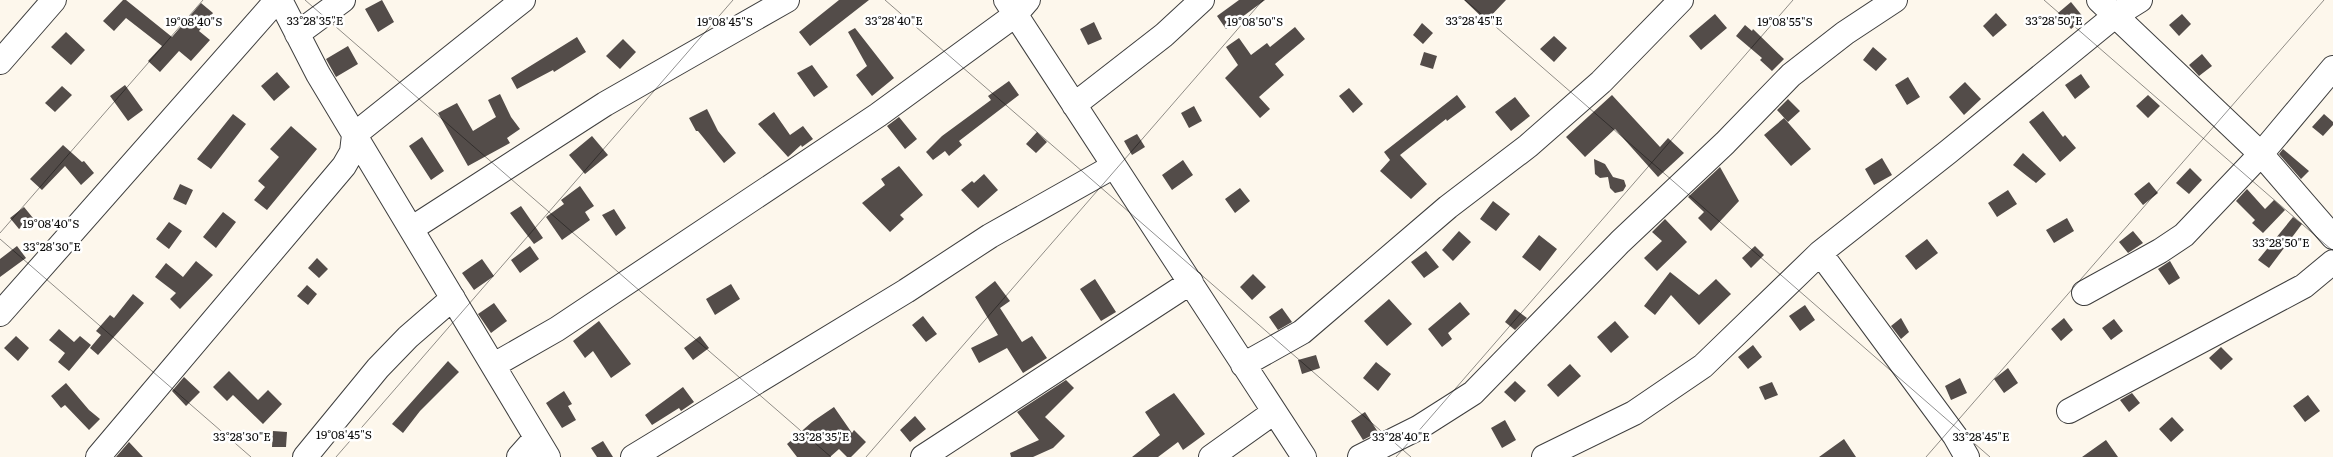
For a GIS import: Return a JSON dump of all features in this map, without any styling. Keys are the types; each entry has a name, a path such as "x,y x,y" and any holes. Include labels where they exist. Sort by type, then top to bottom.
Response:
{"street":[{"path":"0,62 54,0"},
{"path":"0,314 278,0 354,136 494,365 542,448 519,457"},
{"path":"297,34 342,0"},
{"path":"98,457 344,166 352,152 354,136 523,0"},
{"path":"411,229 613,99 787,0"},
{"path":"1074,105 1164,35 1202,0"},
{"path":"1243,365 1302,332 1448,207 1528,146 1602,82 1681,0"},
{"path":"1360,457 1418,428 1473,393 1620,242 1725,143 1792,75 1845,32 1895,0"},
{"path":"1544,457 1634,413 1702,366 1820,253 1948,152 2107,7 2140,0"},
{"path":"494,365 557,328 878,115 1016,5 1074,105 1304,457"},
{"path":"2107,7 2261,154 2333,237"},
{"path":"2084,293 2160,251 2184,235 2261,154 2333,68"},
{"path":"632,457 906,291 990,236 1114,166"},
{"path":"1820,253 1955,436 1967,457"},
{"path":"2069,411 2304,286 2333,262"},
{"path":"923,457 1191,282"},
{"path":"305,457 378,368 408,337 453,298"},
{"path":"1212,457 1274,412"}],"building":[{"path":"123,0 126,0 172,37 201,3 213,13 199,31 210,40 191,61 179,51 160,72 148,61 162,46 126,18 114,31 103,21"},
{"path":"382,0 394,22 378,32 365,9"},
{"path":"839,0 869,0 810,46 799,32"},
{"path":"1239,0 1265,0 1226,29 1217,16"},
{"path":"1464,0 1506,0 1486,21"},
{"path":"2071,2 2084,18 2071,29 2058,13"},
{"path":"1996,13 2007,25 1993,37 1983,26"},
{"path":"1715,14 1727,28 1701,50 1689,36"},
{"path":"2182,14 2191,24 2179,36 2169,25"},
{"path":"1094,22 1102,39 1088,45 1080,29"},
{"path":"1422,23 1433,33 1423,44 1413,35"},
{"path":"1745,25 1752,31 1753,29 1784,59 1772,71 1760,60 1762,58 1736,36"},
{"path":"1295,27 1305,39 1275,64 1284,75 1259,97 1270,109 1260,118 1225,78 1238,65 1226,47 1239,38 1251,55 1267,43 1270,47"},
{"path":"855,28 894,78 872,96 856,75 867,66 848,32"},
{"path":"66,32 85,50 71,65 51,47"},
{"path":"1554,36 1567,48 1554,62 1540,49"},
{"path":"577,37 586,52 554,72 553,70 517,89 511,78"},
{"path":"623,39 636,52 620,69 606,56"},
{"path":"348,46 358,64 336,77 326,59"},
{"path":"1873,47 1887,59 1876,71 1863,60"},
{"path":"1424,52 1437,56 1433,69 1420,65"},
{"path":"2202,54 2212,66 2199,76 2189,65"},
{"path":"812,65 828,87 814,97 797,73"},
{"path":"277,72 290,87 274,101 261,86"},
{"path":"2081,74 2090,87 2075,99 2065,85"},
{"path":"1908,77 1920,97 1907,105 1895,85"},
{"path":"1009,81 1019,95 959,141 962,145 949,156 945,151 933,160 926,152 942,136 991,100 988,96"},
{"path":"1965,82 1981,99 1964,115 1949,97"},
{"path":"125,85 143,110 128,121 110,96"},
{"path":"62,86 72,95 55,112 45,103"},
{"path":"1349,88 1363,104 1353,113 1339,96"},
{"path":"500,94 511,117 520,129 507,138 510,143 468,166 438,113 457,103 473,131 496,117 488,100"},
{"path":"1457,95 1466,107 1447,121 1446,119 1400,155 1427,184 1411,199 1380,171 1390,160 1384,152"},
{"path":"1612,95 1660,147 1668,138 1684,153 1658,177 1615,129 1585,157 1566,137"},
{"path":"2148,95 2160,106 2148,118 2136,106"},
{"path":"1515,97 1530,116 1511,131 1495,112"},
{"path":"1788,99 1800,111 1788,122 1777,110"},
{"path":"1194,106 1202,121 1189,128 1181,113"},
{"path":"707,109 718,131 736,153 724,163 698,131 696,131 689,118"},
{"path":"2043,111 2063,137 2065,135 2076,148 2060,162 2029,122"},
{"path":"774,112 790,135 803,126 813,139 802,147 801,145 788,157 758,124"},
{"path":"233,114 246,124 211,169 197,159"},
{"path":"2324,114 2333,122 2333,125 2323,136 2312,127"},
{"path":"899,117 917,139 905,149 887,126"},
{"path":"1784,118 1811,149 1791,166 1764,135"},
{"path":"291,126 317,149 267,210 254,200 265,187 258,181 279,157 270,149"},
{"path":"1037,132 1047,142 1036,153 1026,144"},
{"path":"1137,134 1145,147 1132,155 1124,141"},
{"path":"592,136 608,155 585,174 569,155"},
{"path":"422,137 444,171 431,180 409,146"},
{"path":"63,145 82,162 84,161 94,173 81,185 65,166 42,190 30,179"},
{"path":"2283,149 2309,171 2301,179 2279,154"},
{"path":"2023,153 2046,174 2036,183 2013,165"},
{"path":"1882,158 1892,175 1874,185 1865,169"},
{"path":"1594,159 1605,164 1613,177 1624,180 1626,186 1623,191 1615,193 1610,188 1608,177 1600,178 1595,174"},
{"path":"1183,160 1193,175 1172,190 1162,175"},
{"path":"899,166 923,195 900,215 904,219 890,232 862,203 885,185 881,179"},
{"path":"1720,167 1739,201 1711,231 1698,218 1704,212 1688,197"},
{"path":"2190,168 2202,180 2189,194 2176,183"},
{"path":"984,174 998,190 978,208 961,190 972,181 974,183"},
{"path":"2149,182 2158,193 2143,205 2134,194"},
{"path":"180,184 193,190 186,205 173,199"},
{"path":"580,186 594,206 585,212 590,220 562,240 546,217 564,204 561,200"},
{"path":"1240,188 1250,201 1235,213 1225,199"},
{"path":"2247,189 2265,209 2274,200 2285,210 2263,233 2252,223 2255,220 2236,201"},
{"path":"2008,190 2017,204 1997,217 1988,203"},
{"path":"1493,201 1510,214 1496,231 1480,219"},
{"path":"521,206 543,238 534,244 510,213"},
{"path":"24,207 33,218 19,229 10,218"},
{"path":"614,209 626,228 616,236 602,215"},
{"path":"223,212 236,222 216,248 203,237"},
{"path":"2293,217 2302,224 2269,268 2258,260"},
{"path":"2067,218 2074,231 2054,243 2046,230"},
{"path":"1665,219 1687,242 1657,271 1644,258 1662,241 1652,232"},
{"path":"169,222 182,231 169,249 156,239"},
{"path":"1459,231 1471,242 1453,261 1442,250"},
{"path":"2133,231 2143,243 2128,253 2119,242"},
{"path":"1539,235 1557,249 1540,271 1522,257"},
{"path":"1927,239 1938,253 1916,270 1905,256"},
{"path":"17,246 26,258 0,277 0,259"},
{"path":"530,246 539,259 520,273 511,260"},
{"path":"1755,246 1764,255 1751,268 1742,258"},
{"path":"1426,251 1439,267 1424,278 1411,262"},
{"path":"317,258 328,269 319,278 308,268"},
{"path":"482,259 494,276 474,290 462,273"},
{"path":"196,261 213,275 180,309 170,299 176,293 155,277 166,263 183,277"},
{"path":"2170,261 2180,278 2169,285 2158,269"},
{"path":"1670,272 1699,295 1716,279 1731,294 1699,325 1671,295 1655,315 1644,306"},
{"path":"1253,274 1266,287 1252,300 1240,287"},
{"path":"1095,279 1116,312 1101,321 1080,289"},
{"path":"995,281 1010,301 1000,308 1022,342 1032,336 1047,358 1023,373 1007,348 979,363 971,348 998,335 975,297"},
{"path":"731,284 740,299 715,315 706,299"},
{"path":"307,285 317,294 308,305 297,296"},
{"path":"133,294 144,303 98,355 90,348 101,335 96,331 110,315 114,318"},
{"path":"1389,299 1412,324 1387,346 1364,321"},
{"path":"1460,302 1470,314 1448,333 1452,339 1442,347 1428,329"},
{"path":"494,303 507,321 491,333 478,314"},
{"path":"1805,305 1815,320 1800,331 1789,316"},
{"path":"1282,308 1292,322 1278,330 1269,317"},
{"path":"1515,309 1527,318 1515,330 1505,322"},
{"path":"923,316 937,334 926,342 912,325"},
{"path":"1901,318 1909,332 1901,339 1891,326"},
{"path":"2064,318 2073,330 2061,341 2051,329"},
{"path":"2114,319 2123,331 2111,340 2102,328"},
{"path":"599,321 631,364 611,378 593,351 585,358 573,341"},
{"path":"1615,321 1629,337 1611,353 1597,337"},
{"path":"59,329 74,342 80,336 91,345 69,371 58,362 65,353 49,340"},
{"path":"16,336 29,348 18,361 4,348"},
{"path":"700,336 709,348 693,360 684,348"},
{"path":"1753,345 1762,357 1748,369 1738,357"},
{"path":"2221,347 2233,359 2221,370 2209,358"},
{"path":"1316,355 1320,368 1302,374 1298,360"},
{"path":"448,361 459,372 420,411 403,433 392,424"},
{"path":"1376,362 1391,374 1378,391 1363,378"},
{"path":"1570,364 1581,376 1558,397 1547,385"},
{"path":"2008,368 2018,383 2004,393 1994,379"},
{"path":"229,371 258,400 268,390 282,404 263,424 233,395 227,401 213,387"},
{"path":"184,377 200,392 186,406 172,391"},
{"path":"1960,378 1967,393 1951,400 1945,386"},
{"path":"1066,380 1074,388 1045,417 1065,436 1053,448 1033,457 1011,457 1010,453 1039,440 1017,412"},
{"path":"1515,381 1526,391 1515,402 1504,392"},
{"path":"1772,382 1778,395 1765,400 1759,387"},
{"path":"66,383 89,410 100,419 89,430 65,405 61,408 51,396"},
{"path":"683,387 694,402 681,411 679,408 652,425 645,415"},
{"path":"564,391 572,404 568,406 576,420 562,428 546,403"},
{"path":"1174,393 1205,434 1183,450 1178,442 1158,457 1132,457 1160,435 1145,412"},
{"path":"2132,393 2140,403 2129,412 2120,400"},
{"path":"2308,395 2320,411 2305,422 2293,406"},
{"path":"834,407 852,433 854,430 866,442 851,457 847,457 839,449 830,457 797,457 787,444 812,422"},
{"path":"1365,412 1378,432 1363,440 1351,421"},
{"path":"915,416 926,429 910,442 900,430"},
{"path":"2172,417 2184,430 2171,442 2159,429"},
{"path":"1505,420 1516,440 1502,448 1491,428"},
{"path":"273,431 287,432 286,447 272,447"},
{"path":"1844,439 1856,457 1819,457"},
{"path":"2106,440 2118,457 2082,457"},
{"path":"603,441 613,457 597,457 591,448"},
{"path":"129,442 143,457 116,457"}]}
